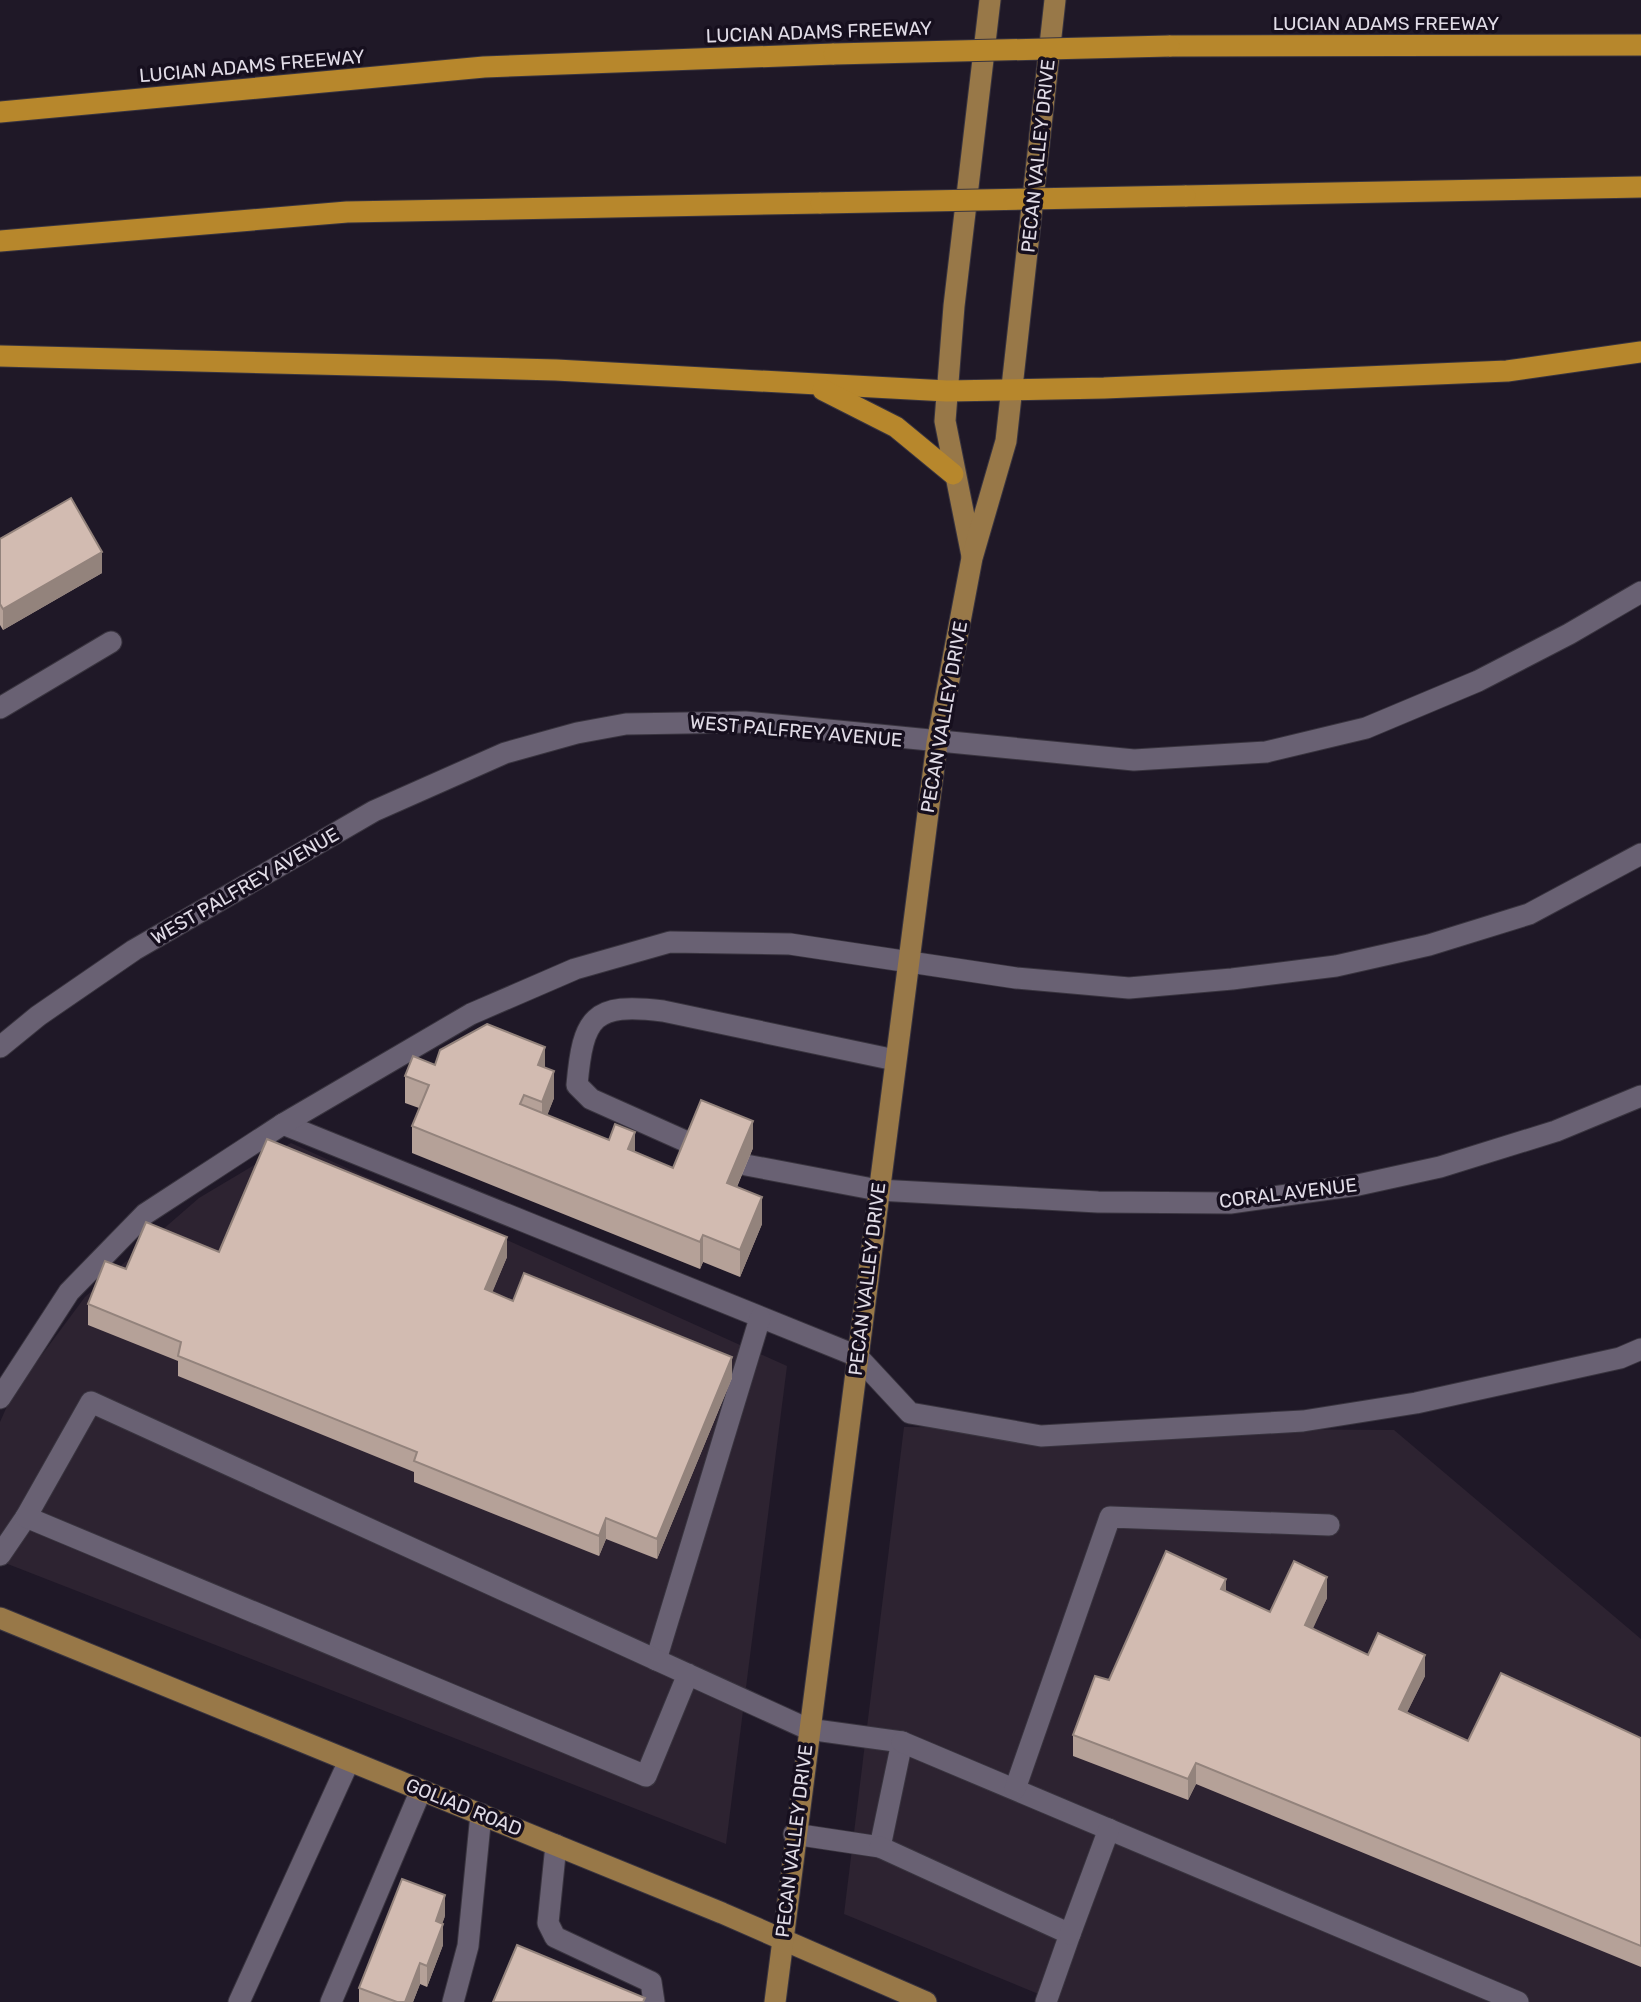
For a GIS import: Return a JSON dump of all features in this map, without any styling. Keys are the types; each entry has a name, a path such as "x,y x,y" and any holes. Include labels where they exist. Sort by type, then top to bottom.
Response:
{"highway":[{"name":"LUCIAN ADAMS FREEWAY","path":"0,112 484,67 834,54 1169,46 1641,45"},
{"path":"0,242 348,212 1641,187"},
{"path":"0,356 556,370 947,391 1507,371 1641,352"},
{"path":"812,385 896,427 953,474"}],"main road":[{"name":"PECAN VALLEY DRIVE","path":"972,558 953,474 945,421 954,306 990,0"},
{"name":"PECAN VALLEY DRIVE","path":"775,2002 794,1834 937,743 972,558 1006,441 1055,0"},
{"name":"GOLIAD ROAD","path":"0,1618 782,1938 914,2000"}],"street":[{"name":"WEST PALFREY AVENUE","path":"0,1047 38,1016 134,950 374,811 505,753 577,733 626,724 678,721 745,722 937,743 1134,760 1266,752 1366,728 1441,696 1569,634 1641,592"},
{"path":"0,708 111,642"},
{"path":"0,1398 69,1292 145,1214 284,1124 471,1014 575,969 670,942 790,944 1016,978 1129,988 1232,979 1336,965 1429,945 1529,914 1641,854"},
{"path":"694,1145 591,1099 577,1085 579,1060 593,1020 606,1011 630,1007 663,1011 895,1060"},
{"name":"CORAL AVENUE","path":"746,1165 878,1190 1098,1202 1230,1203 1358,1185 1440,1167 1556,1130 1641,1096"},
{"path":"284,1124 856,1356 910,1413 1041,1436 1303,1421 1416,1402 1620,1358 1641,1349"},
{"path":"656,1660 760,1318"},
{"path":"0,1555 26,1517 92,1402 808,1729 902,1742 1518,2002"},
{"path":"26,1517 646,1776 688,1674"},
{"path":"1015,1789 1110,1517 1329,1525"},
{"path":"880,1847 902,1742"},
{"path":"239,2002 349,1761"},
{"path":"331,2002 421,1790"},
{"path":"453,2002 468,1946 481,1815"},
{"path":"1046,2002 1109,1829"},
{"path":"794,1834 880,1847 1070,1934"},
{"path":"556,1845 548,1923 555,1937 651,1982 654,2002"}],"shaded area":[{"path":"291,1143 787,1366 726,1844 0,1561 0,1422 12,1395 85,1297 199,1198"},
{"path":"904,1427 1394,1430 1641,1639 1641,2002 1058,2002 844,1914"}],"building":[{"path":"71,498 102,552 3,609 0,604 0,539"},
{"path":"487,1024 545,1047 538,1065 554,1071 542,1102 524,1095 520,1104 609,1140 615,1124 635,1132 628,1149 673,1168 701,1100 753,1121 727,1183 762,1197 740,1250 703,1235 700,1242 412,1126 429,1085 405,1076 413,1056 435,1065 440,1050"},
{"path":"267,1139 507,1237 485,1289 513,1301 524,1273 732,1357 657,1539 606,1518 599,1536 414,1461 417,1452 178,1356 181,1342 88,1304 105,1261 126,1269 146,1222 219,1252"},
{"path":"1166,1551 1226,1579 1221,1589 1270,1612 1294,1561 1327,1577 1305,1625 1368,1655 1378,1633 1425,1655 1399,1709 1468,1741 1501,1673 1641,1738 1641,1946 1196,1763 1188,1779 1073,1735 1095,1676 1109,1680"},
{"path":"402,1879 445,1895 436,1921 443,1924 427,1966 420,1963 405,2002 397,2002 359,1988"},
{"path":"517,1945 645,1998 643,2002 493,2002"}]}
